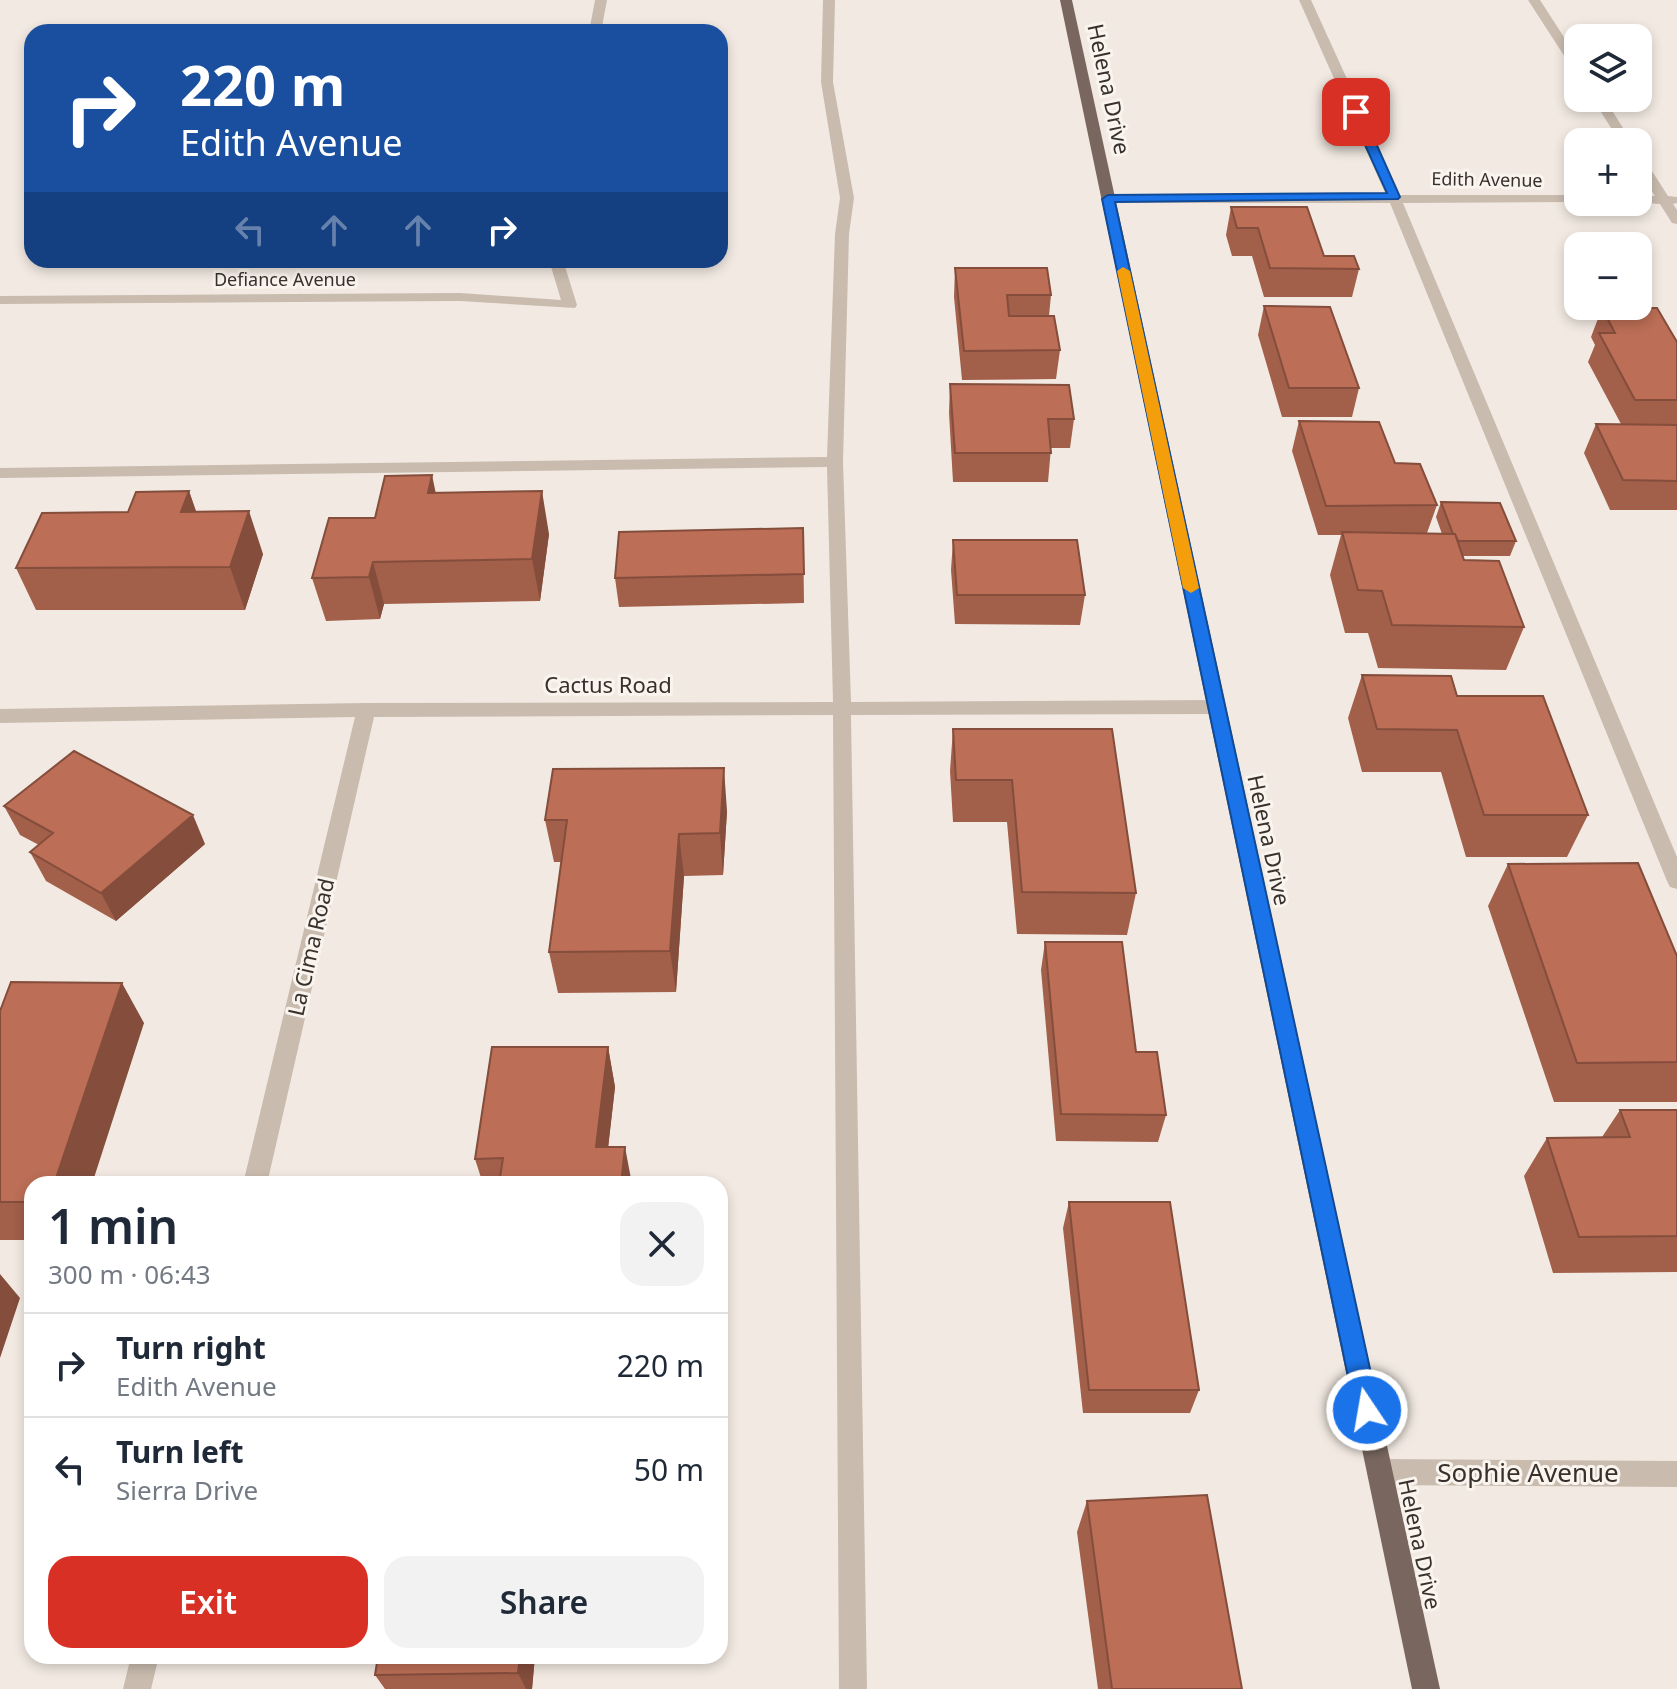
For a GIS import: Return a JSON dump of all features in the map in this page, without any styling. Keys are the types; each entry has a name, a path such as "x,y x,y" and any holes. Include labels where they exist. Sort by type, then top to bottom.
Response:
{"main road":[{"name":"Helena Drive","path":"1066,0 1426,1689"}],"street":[{"path":"596,24 601,0"},
{"path":"829,0 827,82 847,198 842,234 835,462 842,708 853,1689"},
{"path":"1305,0 1394,197 1677,881"},
{"path":"1534,0 1564,46"},
{"path":"1652,178 1670,200 1677,220"},
{"name":"Edith Avenue","path":"1108,199 1564,199"},
{"name":"Defiance Avenue","path":"0,300 460,297 570,305 558,268"},
{"path":"0,473 835,462"},
{"name":"Cactus Road","path":"0,716 366,710 1217,707"},
{"name":"La Cima Road","path":"257,1176 366,710"},
{"name":"Sophie Avenue","path":"1380,1472 1677,1474"},
{"path":"137,1689 143,1664"}],"building":[{"path":"1231,207 1307,207 1324,256 1354,256 1359,269 1270,268 1258,228 1237,228"},
{"path":"955,268 1047,268 1051,295 1007,295 1009,316 1054,316 1060,350 964,351"},
{"path":"1264,306 1330,307 1359,388 1289,388"},
{"path":"1652,308 1657,308 1677,342 1677,400 1635,400 1599,333 1615,333 1608,320 1652,320"},
{"path":"950,384 1069,385 1074,419 1048,419 1051,453 955,453"},
{"path":"1299,421 1379,422 1395,463 1420,464 1437,505 1326,506"},
{"path":"1596,424 1677,425 1677,481 1623,480"},
{"path":"432,475 428,493 542,491 532,559 373,562 369,577 312,578 329,518 375,518 385,476"},
{"path":"189,491 181,512 249,511 230,567 16,568 42,513 128,512 136,492"},
{"path":"1441,502 1500,503 1516,541 1458,541"},
{"path":"803,528 804,574 615,578 619,532"},
{"path":"1342,532 1455,534 1464,560 1499,561 1524,627 1392,625 1382,591 1358,590"},
{"path":"953,540 1077,540 1085,595 957,595"},
{"path":"1362,675 1451,676 1457,696 1543,696 1588,815 1484,815 1457,730 1377,729"},
{"path":"953,729 1112,729 1136,893 1022,892 1012,780 956,780"},
{"path":"74,751 193,815 101,893 30,852 53,833 4,806"},
{"path":"724,768 720,833 679,834 670,951 549,952 567,820 545,820 553,769"},
{"path":"1638,863 1677,956 1677,1062 1577,1063 1508,864"},
{"path":"1045,942 1122,942 1136,1052 1157,1052 1166,1115 1061,1114"},
{"path":"11,982 122,983 57,1176 24,1176 24,1202 0,1202 0,1011"},
{"path":"492,1047 608,1047 596,1147 625,1147 622,1176 500,1176 503,1158 475,1159"},
{"path":"1620,1110 1677,1110 1677,1236 1579,1237 1547,1138 1630,1137"},
{"path":"1069,1202 1170,1202 1199,1390 1089,1390"},
{"path":"1207,1495 1242,1689 1112,1689 1087,1501"},
{"path":"377,1664 519,1664 518,1673 375,1675"}],"slow traffic":[{"path":"1123,271 1191,588"}],"route":[{"path":"1356,112 1394,197 1108,199 1367,1410"}]}
